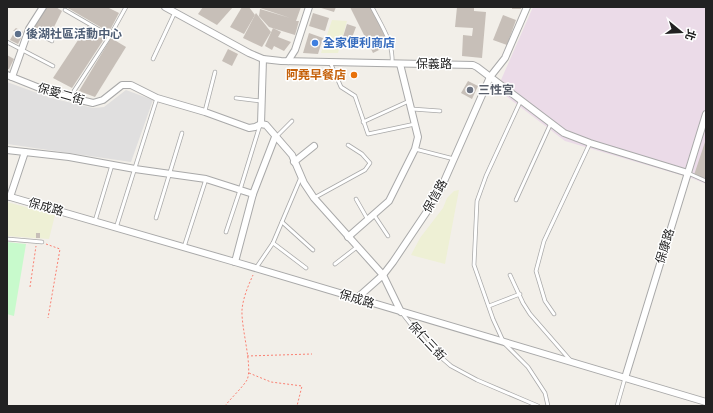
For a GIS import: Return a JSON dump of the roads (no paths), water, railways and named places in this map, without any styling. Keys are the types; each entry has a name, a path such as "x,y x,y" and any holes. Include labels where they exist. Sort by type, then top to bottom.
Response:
{"street":[{"path":"9,76 22,50 29,29 43,7"},
{"name":"保義路","path":"165,7 248,53 263,59 281,62 473,65 564,133 590,143 688,173"},
{"path":"288,61 295,50 309,7"},
{"name":"保信路","path":"356,299 383,275 438,195 490,77 505,58 527,7"},
{"path":"235,262 253,194 275,137 266,125 260,124 263,59"},
{"path":"348,237 390,201 415,149 418,137 400,64"},
{"name":"保愛二街","path":"9,76 52,93 93,103 103,100 122,85 131,85 157,98 205,112 249,128 260,124"},
{"name":"保康路","path":"625,378 706,114"},
{"name":"保仁三街","path":"275,137 292,155 304,183 314,198 383,275 401,312"},
{"path":"294,162 314,146"},
{"path":"7,150 69,157 135,169 206,179 253,194"},
{"path":"9,197 25,152"},
{"name":"保成路","path":"9,197 256,268 574,364 706,402"}],"lane":[{"path":"74,91 110,36 126,7"},
{"path":"372,7 390,44 393,54 392,64"},
{"path":"65,10 110,36"},
{"path":"153,59 174,12"},
{"path":"29,29 52,41"},
{"path":"7,42 53,66"},
{"path":"330,62 341,87 355,96 368,134 415,124"},
{"path":"205,112 215,72"},
{"path":"116,228 157,98"},
{"path":"236,98 261,101"},
{"path":"521,100 486,176 477,201 474,264 504,343 528,367 544,393 548,406"},
{"path":"363,122 409,101"},
{"path":"411,109 440,111"},
{"path":"275,137 292,121"},
{"path":"516,200 551,123"},
{"path":"226,232 260,124"},
{"path":"156,218 182,133"},
{"path":"554,314 545,300 536,271 537,266 544,241 590,143"},
{"path":"314,198 365,170 370,163 362,154 348,145"},
{"path":"415,149 454,159"},
{"path":"95,222 112,165"},
{"path":"688,173 706,181"},
{"path":"256,268 273,243 301,177"},
{"path":"184,247 206,179"},
{"path":"356,199 368,220"},
{"path":"374,215 388,236"},
{"path":"282,222 312,250"},
{"path":"7,239 42,242"},
{"path":"273,243 306,268"},
{"path":"335,264 357,247"},
{"path":"510,274 523,303 530,314 574,364"},
{"path":"489,306 520,294"},
{"name":"保仁三街","path":"401,312 428,346 451,366 477,380 536,406"},
{"path":"617,406 625,378"}],"place":[{"name":"後湖社區活動中心","path":"18,34"},
{"name":"全家便利商店","path":"315,43"},
{"name":"阿堯早餐店","path":"354,75"},
{"name":"三性宮","path":"470,90"}]}
